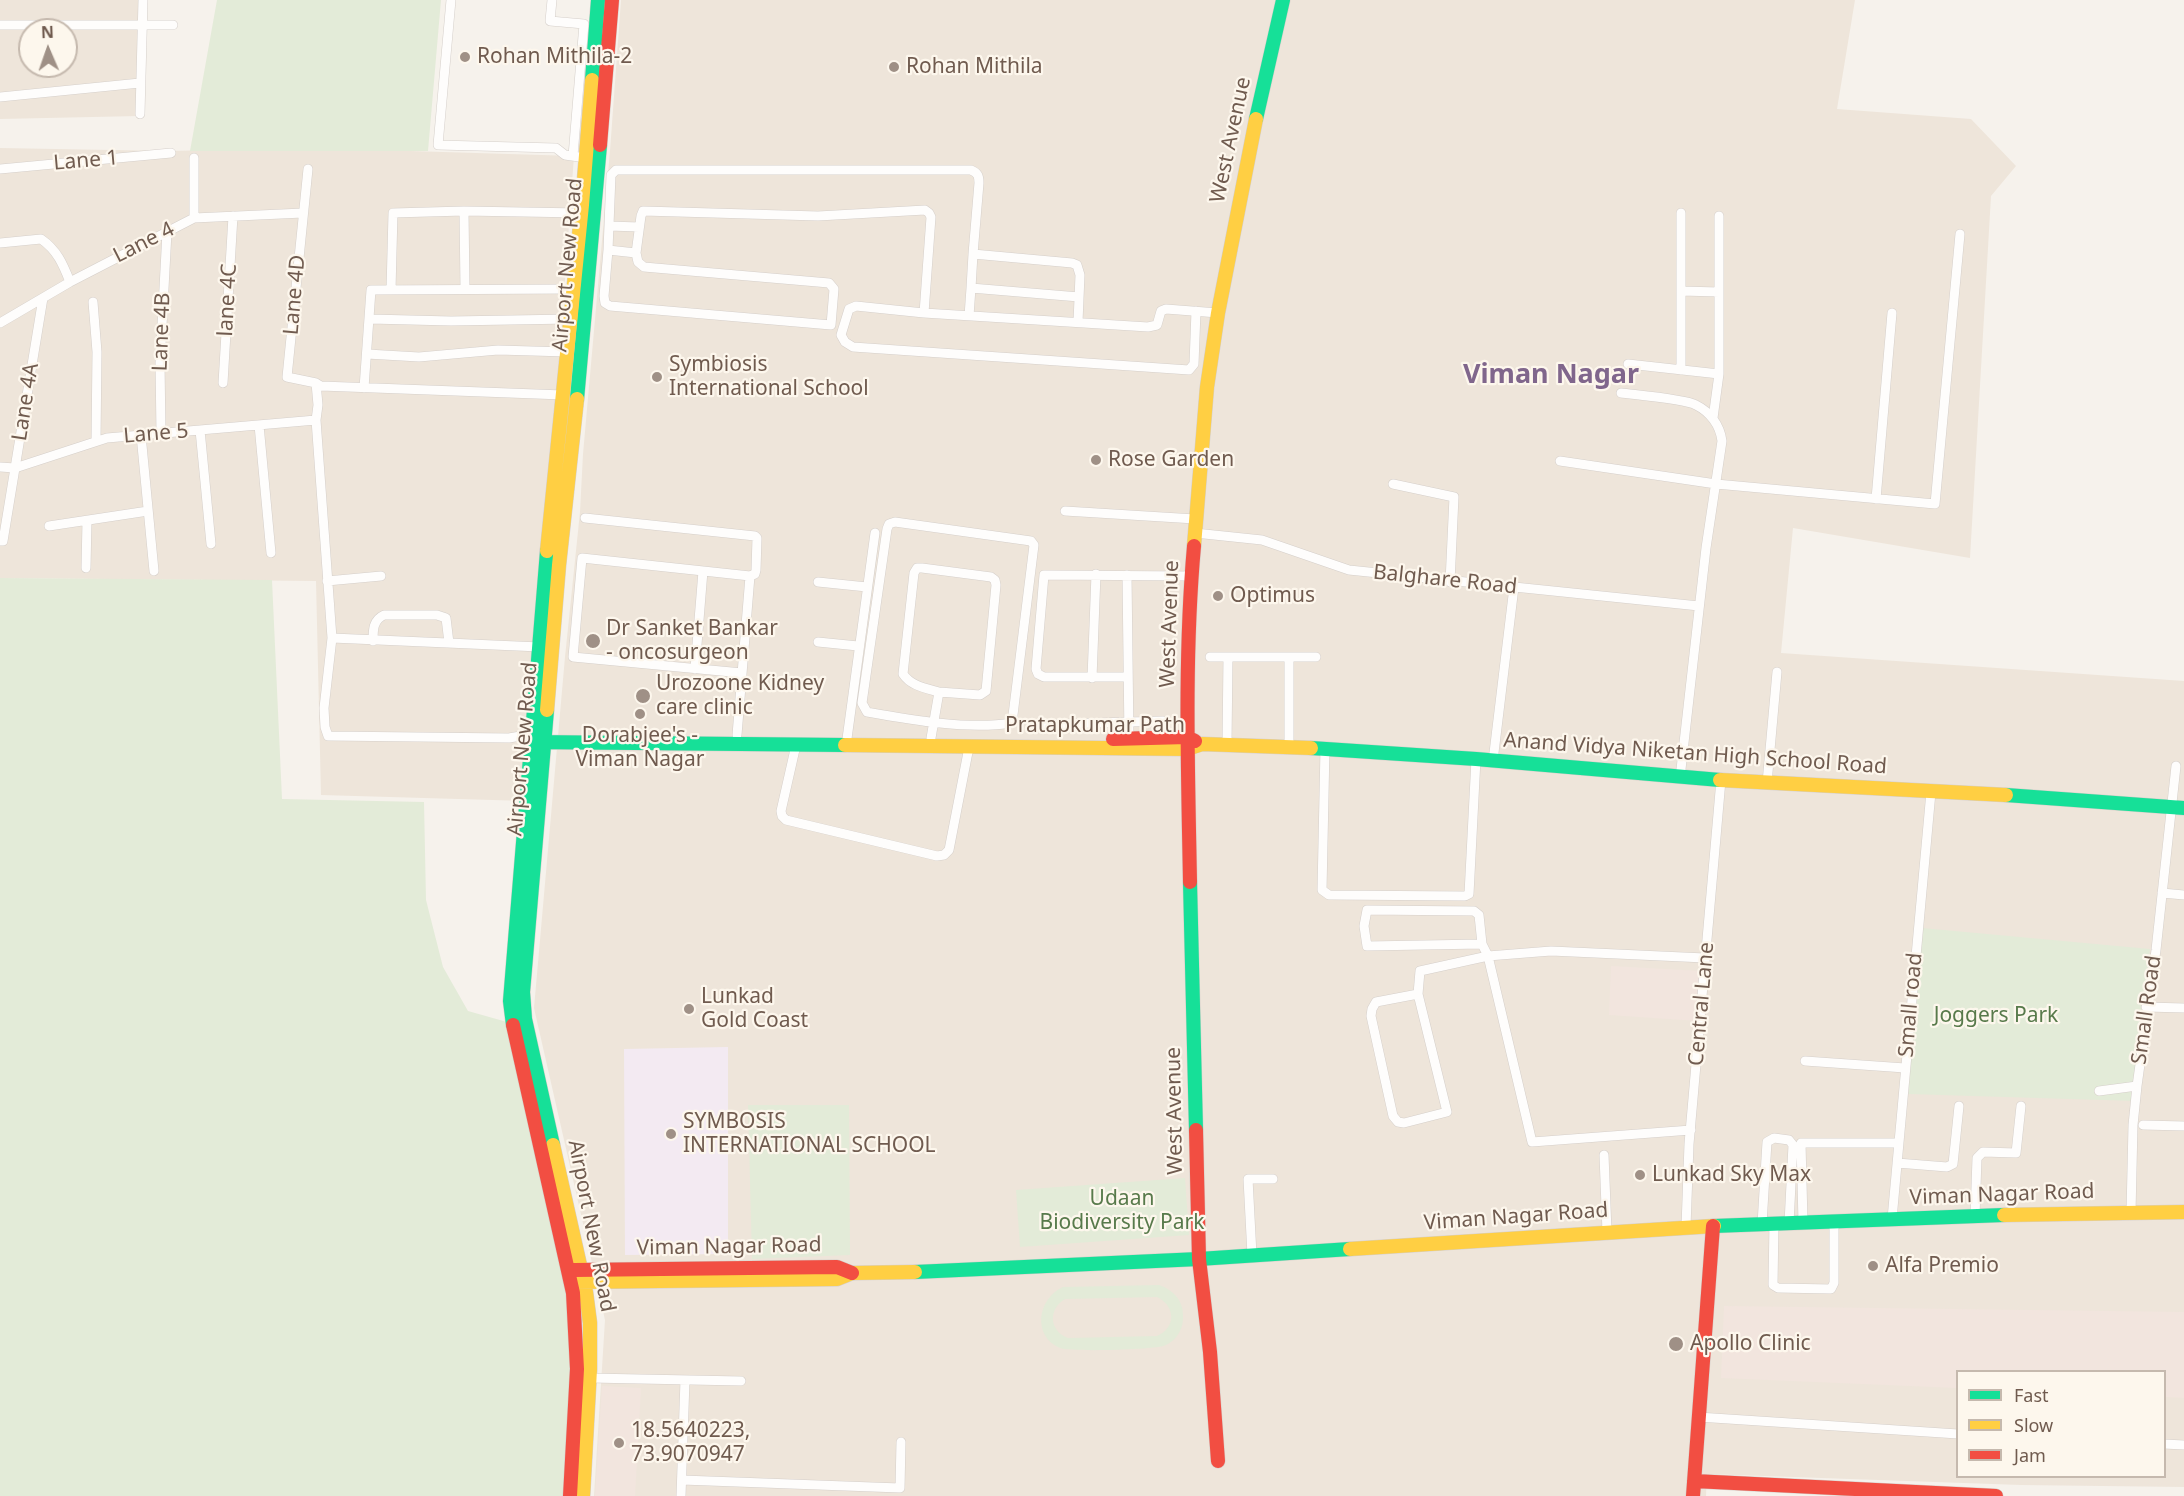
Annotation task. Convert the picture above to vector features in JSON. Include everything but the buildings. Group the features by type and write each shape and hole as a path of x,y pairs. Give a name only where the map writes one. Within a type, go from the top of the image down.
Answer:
{"street":[{"path":"140,114 143,0"},
{"path":"451,0 438,145 556,148 565,155 579,157 584,24 550,21 552,0"},
{"name":"Airport New Road","path":"584,1496 590,1378 590,1323 577,1276 524,1011 524,982 546,563 581,213 579,157 598,0"},
{"name":"Airport New Road","path":"538,738 572,453 612,0"},
{"name":"West Avenue","path":"1218,1461 1210,1352 1199,1258 1187,743 1191,576 1207,387 1218,313 1251,143 1283,0"},
{"path":"0,25 173,25"},
{"path":"0,97 140,83"},
{"name":"Lane 1","path":"0,169 171,153"},
{"path":"194,158 194,218"},
{"path":"303,213 308,169"},
{"path":"842,332 837,332 831,326 610,306 605,303 611,175 616,170 971,170 979,176 980,183 969,316"},
{"path":"831,326 834,289 829,283 645,267 638,262 636,252 641,213 644,211 818,216 925,210 931,217 924,313"},
{"path":"391,290 393,213 464,211 581,213"},
{"path":"464,211 465,289"},
{"name":"Lane 4","path":"0,323 70,282 194,218 303,213"},
{"name":"Lane 4D","path":"303,213 287,377 316,383"},
{"path":"1680,213 1681,370"},
{"name":"lane 4C","path":"223,384 233,216"},
{"path":"1713,418 1719,374 1719,216"},
{"path":"609,226 639,227"},
{"name":"Lane 4B","path":"161,433 160,363 167,232"},
{"path":"1560,461 1716,484 1935,504 1960,234"},
{"path":"0,243 41,239 60,257 70,282"},
{"path":"608,250 636,252"},
{"path":"973,254 1077,265 1080,270 1078,322"},
{"path":"972,288 1079,297"},
{"path":"364,388 371,290 573,289"},
{"path":"1681,291 1719,292"},
{"name":"Lane 4A","path":"1,541 43,298"},
{"path":"93,302 97,352 96,441"},
{"path":"1196,311 1194,364 1189,370 854,347 845,342 842,332 849,309 856,306 924,313 1154,327 1163,310 1196,311 1218,313"},
{"path":"1876,499 1892,313"},
{"path":"370,319 451,321 571,319"},
{"path":"367,354 429,356 498,350 567,352"},
{"path":"1628,364 1719,374"},
{"path":"316,383 318,405 316,420 332,638 324,708 328,736 538,738"},
{"path":"316,383 321,386 563,395"},
{"path":"1621,393 1694,404 1713,418 1720,430 1722,441 1699,606 1680,778"},
{"name":"Lane 5","path":"0,467 15,468 107,438 316,420"},
{"path":"259,425 270,553"},
{"path":"200,430 211,544"},
{"path":"141,435 154,571"},
{"path":"1393,484 1454,496 1450,582"},
{"path":"50,526 148,511"},
{"path":"1065,511 1196,519"},
{"path":"585,518 755,536 758,544 756,570 755,574 750,576 582,558 573,657 742,673"},
{"path":"86,568 87,521"},
{"path":"895,522 1031,541 1035,550 1012,723 995,726 934,721 867,712 862,703 889,524 895,522"},
{"path":"846,741 874,533"},
{"name":"Balghare Road","path":"1196,534 1262,540 1349,570 1699,606"},
{"path":"916,568 990,577 995,580 996,585 986,691 980,695 939,692 919,687 907,681 903,674 916,568"},
{"path":"694,669 703,571"},
{"path":"1092,678 1096,574"},
{"path":"1127,574 1129,739"},
{"path":"1128,677 1044,677 1038,674 1036,669 1044,575 1191,576"},
{"path":"327,581 381,576"},
{"path":"737,735 750,576"},
{"path":"818,582 867,587"},
{"path":"1494,761 1514,587"},
{"path":"372,641 375,622 384,615 437,615 446,618 449,643"},
{"path":"332,638 540,647"},
{"path":"818,642 858,646"},
{"path":"1209,657 1316,657"},
{"path":"1227,744 1228,657"},
{"path":"1289,657 1289,746"},
{"path":"1767,783 1777,672"},
{"path":"931,738 939,692"},
{"path":"1031,724 1162,721"},
{"name":"Pratapkumar Path","path":"709,740 737,735 969,747 1129,739 1202,744"},
{"name":"Pratapkumar Path","path":"538,738 709,740 796,745 931,738 1015,743 1187,743"},
{"name":"Anand Vidya Niketan High School Road","path":"1202,744 1325,748 1680,778 2056,798 2177,808"},
{"path":"796,745 781,811 786,820 937,856 944,855 949,850 969,747"},
{"path":"1325,748 1322,890 1329,895 1465,896 1469,894 1476,759"},
{"name":"Small Road","path":"2131,1213 2133,1125 2146,1007 2177,808 2176,766"},
{"name":"Central Lane","path":"1686,1227 1690,1130 1720,780"},
{"name":"Small road","path":"1892,1219 1930,792"},
{"path":"2162,893 2184,895"},
{"path":"1482,944 1367,946 1364,926 1367,910 1474,911 1479,915 1482,944 1488,956 1532,1142 1690,1130"},
{"path":"1419,994 1376,1002 1371,1016 1394,1116 1398,1122 1404,1123 1447,1112 1419,994 1420,971 1488,956 1551,951 1706,958"},
{"path":"2146,1007 2184,1008"},
{"path":"1805,1061 1905,1068"},
{"path":"2100,1091 2137,1086"},
{"path":"1897,1163 1947,1167 1953,1164 1959,1106"},
{"path":"1975,1216 1977,1158 1983,1152 2016,1153 2021,1106"},
{"path":"2143,1125 2184,1126"},
{"path":"1789,1223 1793,1145 1789,1140 1774,1138 1767,1142 1768,1224 1775,1287 1831,1289 1834,1283 1834,1221"},
{"path":"1803,1222 1801,1143 1898,1143"},
{"path":"1604,1155 1607,1232"},
{"path":"1252,1255 1248,1179 1273,1179"},
{"name":"Viman Nagar Road","path":"577,1276 837,1267 852,1273 952,1271 1252,1255 1686,1227 1975,1216 2184,1212"},
{"path":"1693,1496 1713,1226"},
{"name":"Airport New Road","path":"570,1496 577,1369 577,1276"},
{"path":"590,1378 741,1381"},
{"path":"681,1496 685,1380"},
{"path":"1698,1417 1956,1434"},
{"path":"682,1480 900,1488 901,1442"},
{"path":"2166,1444 2184,1445"},
{"path":"1694,1481 1996,1496"},
{"path":"793,1484 793,1496"}],"shaded area":[{"path":"0,0 143,0 139,116 0,119"},
{"path":"621,0 1855,0 1837,109 1971,119 2016,166 1991,196 1970,558 1793,528 1781,653 2184,681 2184,1487 2021,1485 1707,1474 1706,1496 594,1496 605,1320 534,1008 580,512"},
{"path":"0,148 168,151 312,148 574,156 527,801 321,795 316,581 0,578"},
{"path":"1611,966 1701,971 1698,1021 1609,1015"},
{"name":"SYMBOSIS INTERNATIONAL SCHOOL","path":"728,1047 728,1254 625,1255 624,1049"},
{"path":"1724,1306 2184,1312 2184,1398 2166,1397 2166,1370 1956,1370 1956,1388 1721,1378"},
{"path":"602,1386 641,1388 635,1496 595,1496"}],"green space":[{"path":"217,0 441,0 428,151 190,151"},
{"path":"0,578 272,580 282,799 424,802 426,900 443,967 468,1011 507,1022 570,1296 573,1352 564,1496 0,1496"},
{"name":"Joggers Park","path":"1922,928 2150,949 2135,1101 1908,1094"},
{"path":"748,1105 849,1105 850,1255 752,1259"},
{"name":"Udaan Biodiversity Park","path":"1185,1178 1189,1235 1020,1247 1016,1190"},
{"path":"1159,1285 1173,1293 1179,1300 1183,1310 1181,1329 1173,1340 1159,1347 1095,1350 1060,1348 1045,1335 1041,1318 1048,1300 1063,1287","holes":["1157,1297 1170,1311 1170,1323 1168,1328 1157,1336 1068,1338 1057,1330 1053,1320 1056,1308 1065,1299"]}],"traffic: fast":[{"path":"592,80 598,0"},
{"path":"1256,119 1283,0"},
{"path":"577,399 600,145"},
{"path":"513,1025 510,1001 547,551"},
{"path":"547,710 523,992 525,1019 553,1145"},
{"path":"531,742 845,745"},
{"path":"1311,748 1476,759 1720,780"},
{"path":"2006,795 2184,808"},
{"path":"1190,882 1196,1130"},
{"path":"1714,1226 2004,1215"},
{"path":"915,1272 1199,1259 1350,1249"}],"traffic: slow":[{"path":"547,551 582,205 592,80"},
{"path":"1194,546 1207,387 1218,313 1256,119"},
{"path":"547,710 559,565 577,399"},
{"path":"845,745 1187,749 1202,744 1311,748"},
{"path":"1720,780 2006,795"},
{"path":"553,1145 586,1292 590,1323 590,1369 583,1496"},
{"path":"2004,1215 2184,1212"},
{"path":"1350,1249 1714,1226"},
{"path":"571,1282 837,1279 852,1273 915,1272"}],"traffic: jam":[{"path":"600,145 612,0"},
{"path":"1190,882 1188,672 1194,546"},
{"path":"1113,739 1187,737 1195,741"},
{"path":"513,1025 573,1293 577,1369 570,1496"},
{"path":"1196,1130 1199,1259 1210,1352 1218,1461"},
{"path":"1693,1496 1713,1226"},
{"path":"574,1270 837,1267 852,1273"},
{"path":"1694,1481 1996,1496"}],"place":[{"name":"Rohan Mithila-2","path":"465,57"},
{"name":"Rohan Mithila","path":"894,67"},
{"name":"Symbiosis International School","path":"657,377"},
{"name":"Rose Garden","path":"1096,460"},
{"name":"Optimus","path":"1218,596"},
{"name":"Dr Sanket Bankar - oncosurgeon","path":"593,641"},
{"name":"Urozoone Kidney care clinic","path":"643,696"},
{"name":"Dorabjee's - Viman Nagar","path":"640,714"},
{"name":"Lunkad Gold Coast","path":"689,1009"},
{"name":"SYMBOSIS INTERNATIONAL SCHOOL","path":"671,1134"},
{"name":"Lunkad Sky Max","path":"1640,1175"},
{"name":"Alfa Premio","path":"1873,1266"},
{"name":"Apollo Clinic","path":"1676,1344"},
{"name":"18.5640223, 73.9070947","path":"619,1443"}],"district":[{"name":"Viman Nagar","path":"1551,375"}]}
